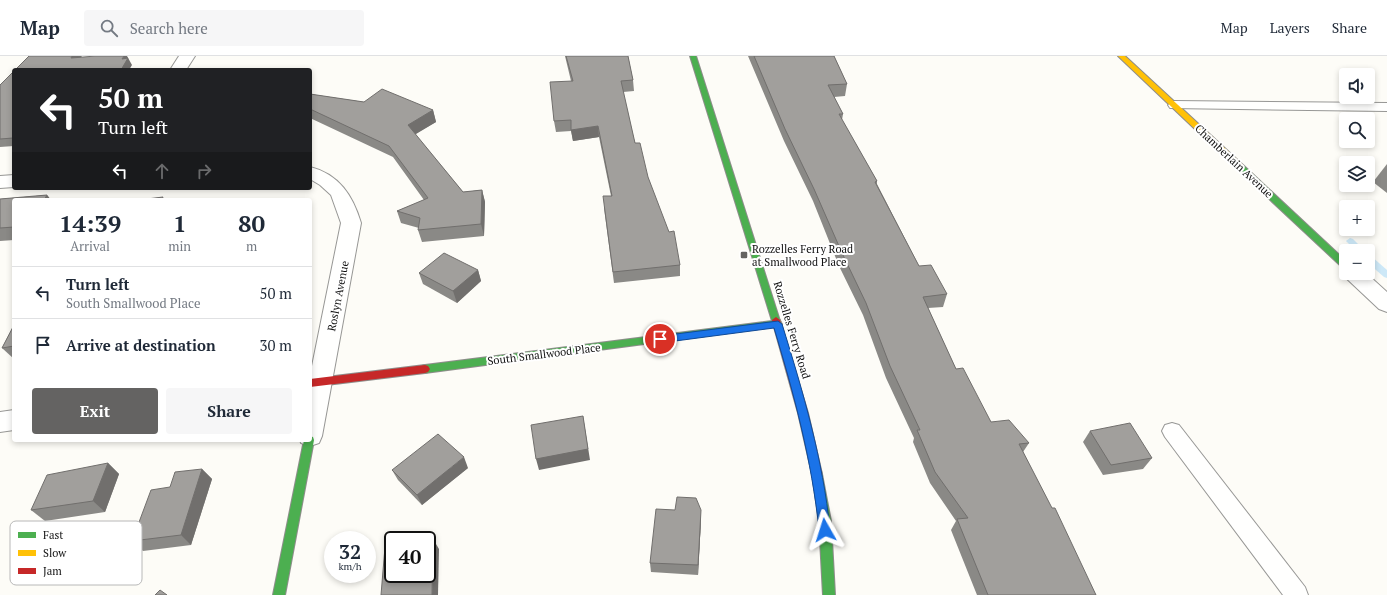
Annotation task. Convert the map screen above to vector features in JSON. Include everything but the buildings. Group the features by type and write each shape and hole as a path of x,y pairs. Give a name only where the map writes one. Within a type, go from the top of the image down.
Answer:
{"street":[{"path":"179,68 186,56"},
{"name":"Rozzelles Ferry Road","path":"693,56 727,155 804,411 822,502 829,571 828,595"},
{"name":"Chamberlain Avenue","path":"1121,56 1339,259"},
{"name":"Roslyn Avenue","path":"312,173 335,187 346,204 351,223 315,382 312,414"},
{"path":"0,182 12,181"},
{"path":"1361,280 1387,304"},
{"name":"South Smallwood Place","path":"315,382 778,324"},
{"path":"0,422 12,420"},
{"path":"279,595 309,442"}],"lane":[{"path":"1174,105 1387,107"},
{"path":"1172,432 1297,595"}],"waterway":[{"path":"1350,241 1353,244"},
{"path":"1375,264 1387,275"}],"traffic: fast":[{"path":"693,56 776,320"},
{"path":"1240,167 1339,259"},
{"path":"425,369 778,324"},
{"path":"279,595 309,442"},
{"path":"817,474 825,521 829,595"}],"traffic: slow":[{"path":"1121,56 1240,167"}],"traffic: jam":[{"path":"776,320 803,413 817,474"},
{"path":"312,383 425,369"}],"place":[{"name":"Rozzelles Ferry Road at Smallwood Place","path":"744,255"}],"route":[{"path":"660,339 778,324 804,411 822,502 825,530"}]}
